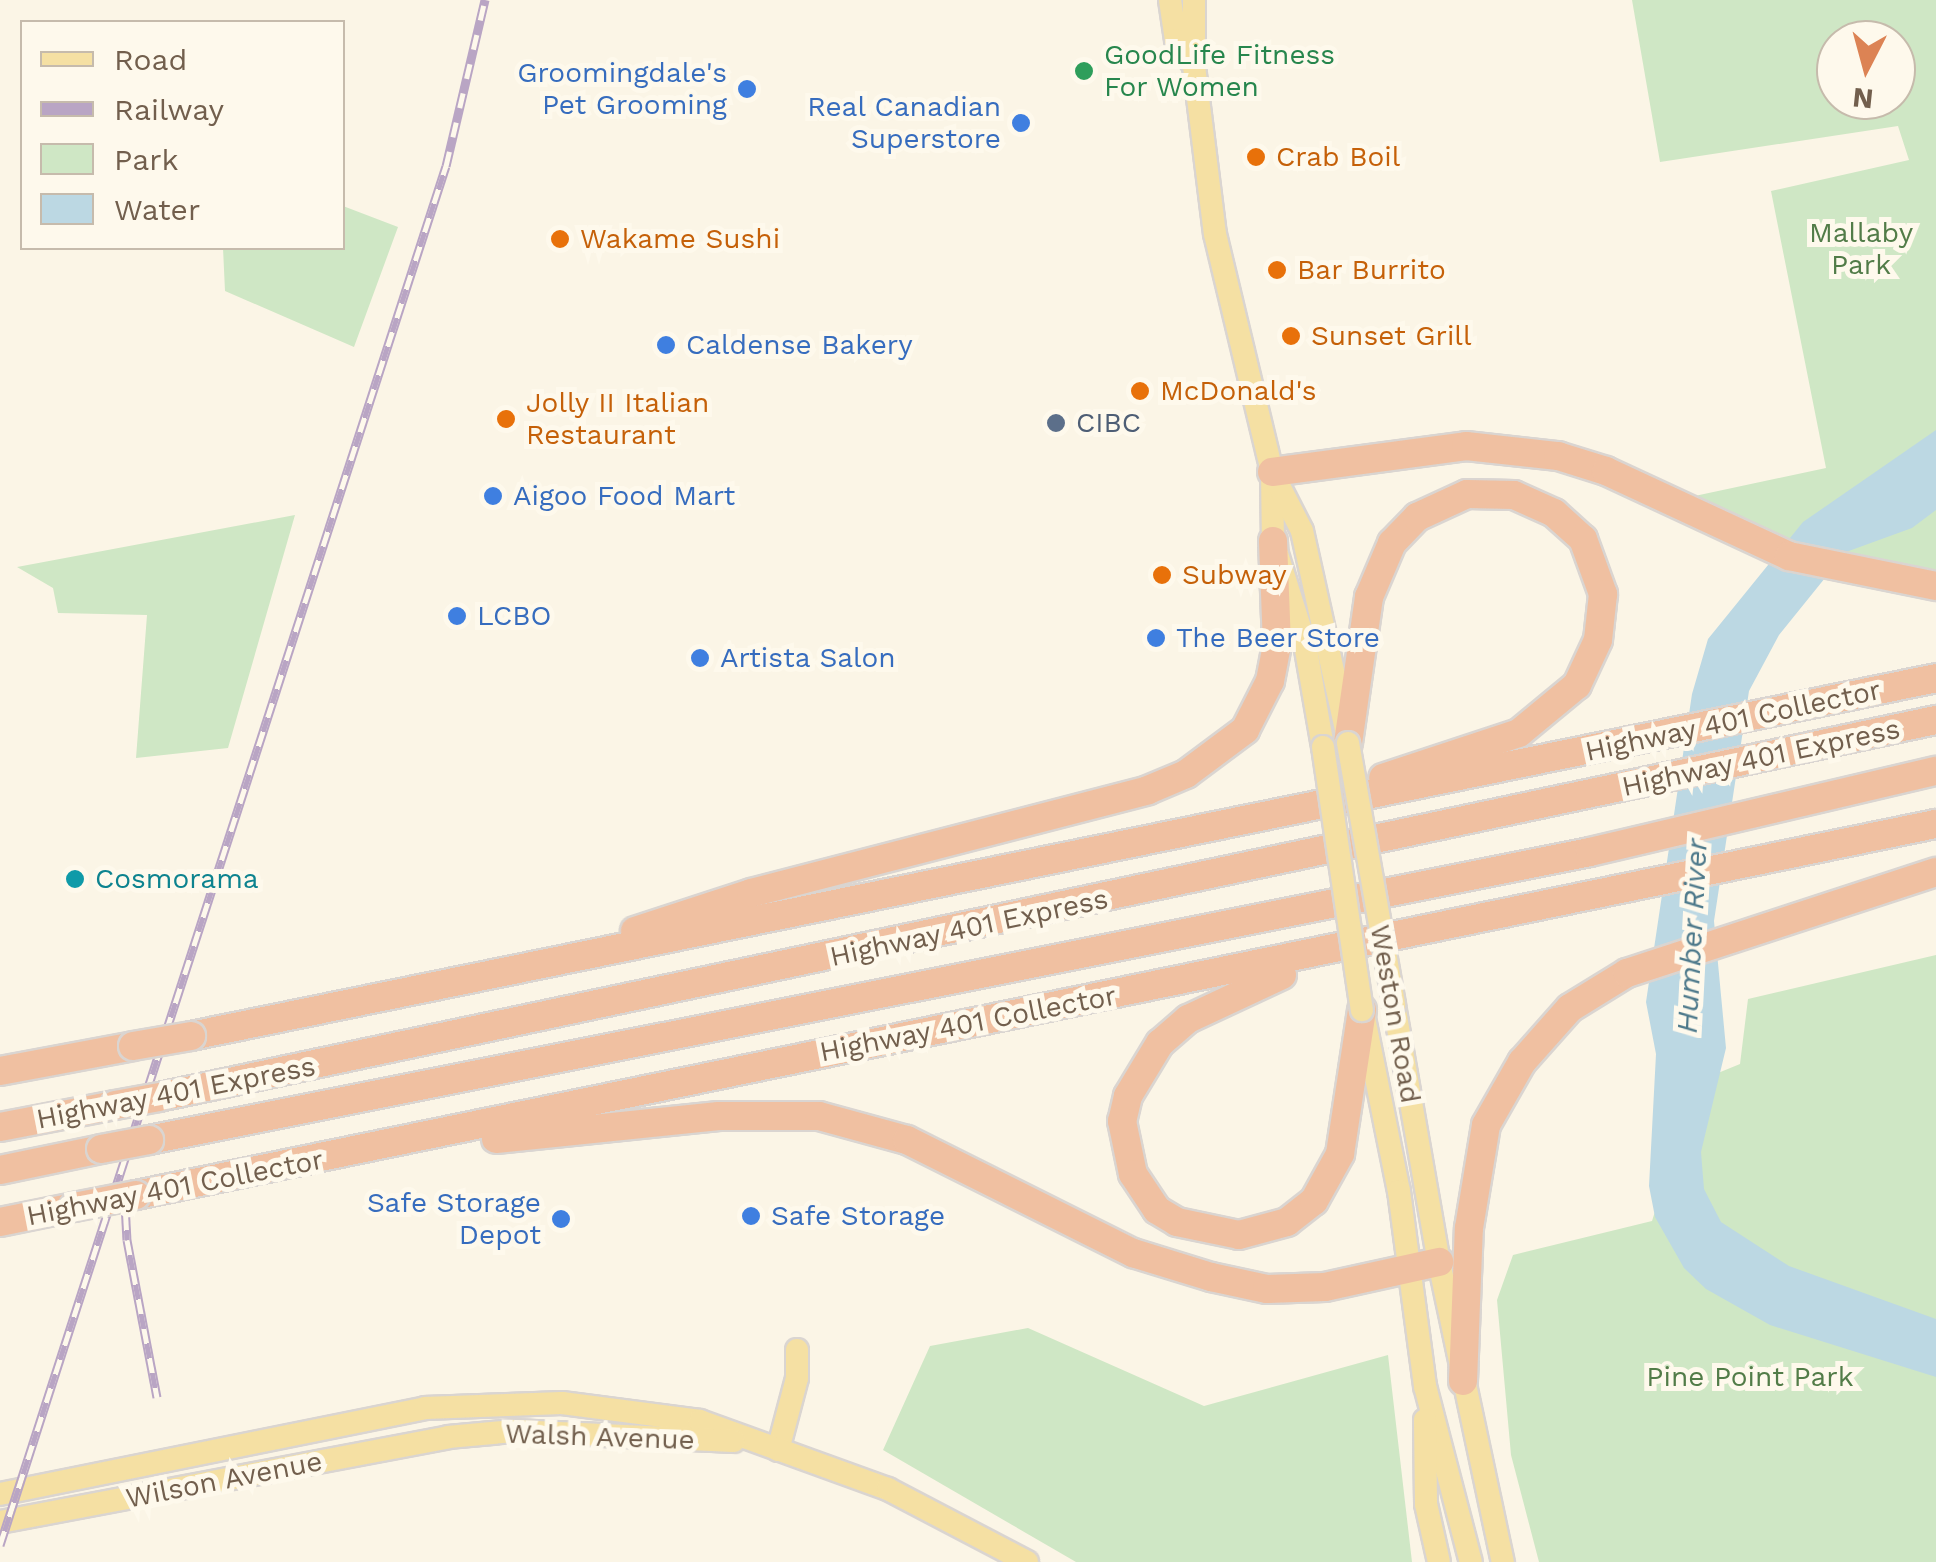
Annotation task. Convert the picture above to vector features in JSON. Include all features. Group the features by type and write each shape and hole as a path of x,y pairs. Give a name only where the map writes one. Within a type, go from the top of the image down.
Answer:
{"highway":[{"path":"1272,472 1428,448 1508,448 1606,471 1788,556 1929,586"},
{"path":"1314,805 1519,733 1548,715 1577,685 1598,640 1601,576 1583,540 1554,513 1514,494 1466,494 1418,517 1392,543 1370,597 1336,745"},
{"path":"506,973 751,893 1148,790 1186,774 1244,730 1270,681 1277,645 1273,541"},
{"name":"Highway 401 Collector","path":"0,1071 506,973 1936,678"},
{"name":"Highway 401 Express","path":"0,1127 1936,720"},
{"name":"Highway 401 Express","path":"0,1170 1590,852 1936,771"},
{"name":"Highway 401 Collector","path":"0,1222 1605,896 1936,824"},
{"path":"1463,1381 1469,1228 1486,1125 1522,1062 1570,1008 1627,973 1936,872"},
{"path":"1362,1010 1340,1154 1314,1201 1288,1222 1240,1235 1200,1231 1156,1210 1133,1174 1122,1121 1139,1070 1160,1044 1188,1019 1258,983 1396,938"},
{"path":"330,1157 719,1116 819,1116 907,1140 1133,1253 1211,1277 1267,1288 1326,1287 1439,1262"}],"main road":[{"name":"Weston Road","path":"1170,0 1176,40 1194,66"},
{"name":"Weston Road","path":"1194,0 1194,66 1215,234 1272,472 1273,541 1336,745 1394,1005 1439,1262 1504,1562"},
{"name":"Weston Road","path":"1272,472 1302,531 1336,745 1362,1010 1425,1386 1471,1562"},
{"path":"778,1450 796,1378 796,1350"},
{"path":"1425,1386 1426,1504 1439,1562"},
{"name":"Walsh Avenue","path":"425,1408 562,1403 663,1412 888,1489 1027,1562"},
{"name":"Wilson Avenue","path":"0,1494 425,1408"},
{"name":"Walsh Avenue","path":"448,1437 514,1431 752,1442"},
{"name":"Wilson Avenue","path":"0,1522 448,1437"}],"green space":[{"name":"Mallaby Park","path":"1632,0 1936,0 1936,579 1848,573 1690,497 1826,468 1771,191 1909,160 1898,126 1660,162"},
{"path":"345,207 398,227 354,347 225,291 223,250 345,250"},
{"path":"295,515 228,748 136,758 147,615 58,613 53,588 17,567"},
{"name":"Pine Point Park","path":"1936,955 1936,1562 1539,1562 1511,1455 1497,1300 1513,1255 1652,1221 1696,1082 1740,1064 1748,999"},
{"path":"1028,1328 1204,1406 1388,1355 1412,1562 1076,1562 883,1450 930,1346"}],"water":[{"name":"Humber River","path":"1936,430 1936,510 1912,528 1846,552 1779,635 1749,691 1714,921 1726,1048 1701,1152 1704,1189 1721,1222 1789,1266 1936,1319 1936,1377 1770,1325 1706,1289 1684,1268 1655,1217 1649,1186 1656,1054 1646,1002 1692,694 1708,639 1803,522"}],"railway":[{"path":"0,1545 446,166 485,0"},
{"path":"124,1185 127,1240 157,1397"}],"place":[{"name":"GoodLife Fitness For Women","path":"1084,71"},
{"name":"Groomingdale's Pet Grooming","path":"747,89"},
{"name":"Real Canadian Superstore","path":"1021,123"},
{"name":"Crab Boil","path":"1256,157"},
{"name":"Wakame Sushi","path":"560,239"},
{"name":"Bar Burrito","path":"1277,270"},
{"name":"Sunset Grill","path":"1291,336"},
{"name":"Caldense Bakery","path":"666,345"},
{"name":"McDonald's","path":"1140,391"},
{"name":"Jolly II Italian Restaurant","path":"506,419"},
{"name":"CIBC","path":"1056,423"},
{"name":"Aigoo Food Mart","path":"493,496"},
{"name":"Subway","path":"1162,575"},
{"name":"LCBO","path":"457,616"},
{"name":"The Beer Store","path":"1156,638"},
{"name":"Artista Salon","path":"700,658"},
{"name":"Cosmorama","path":"75,879"},
{"name":"Safe Storage","path":"751,1216"},
{"name":"Safe Storage Depot","path":"561,1219"}]}
